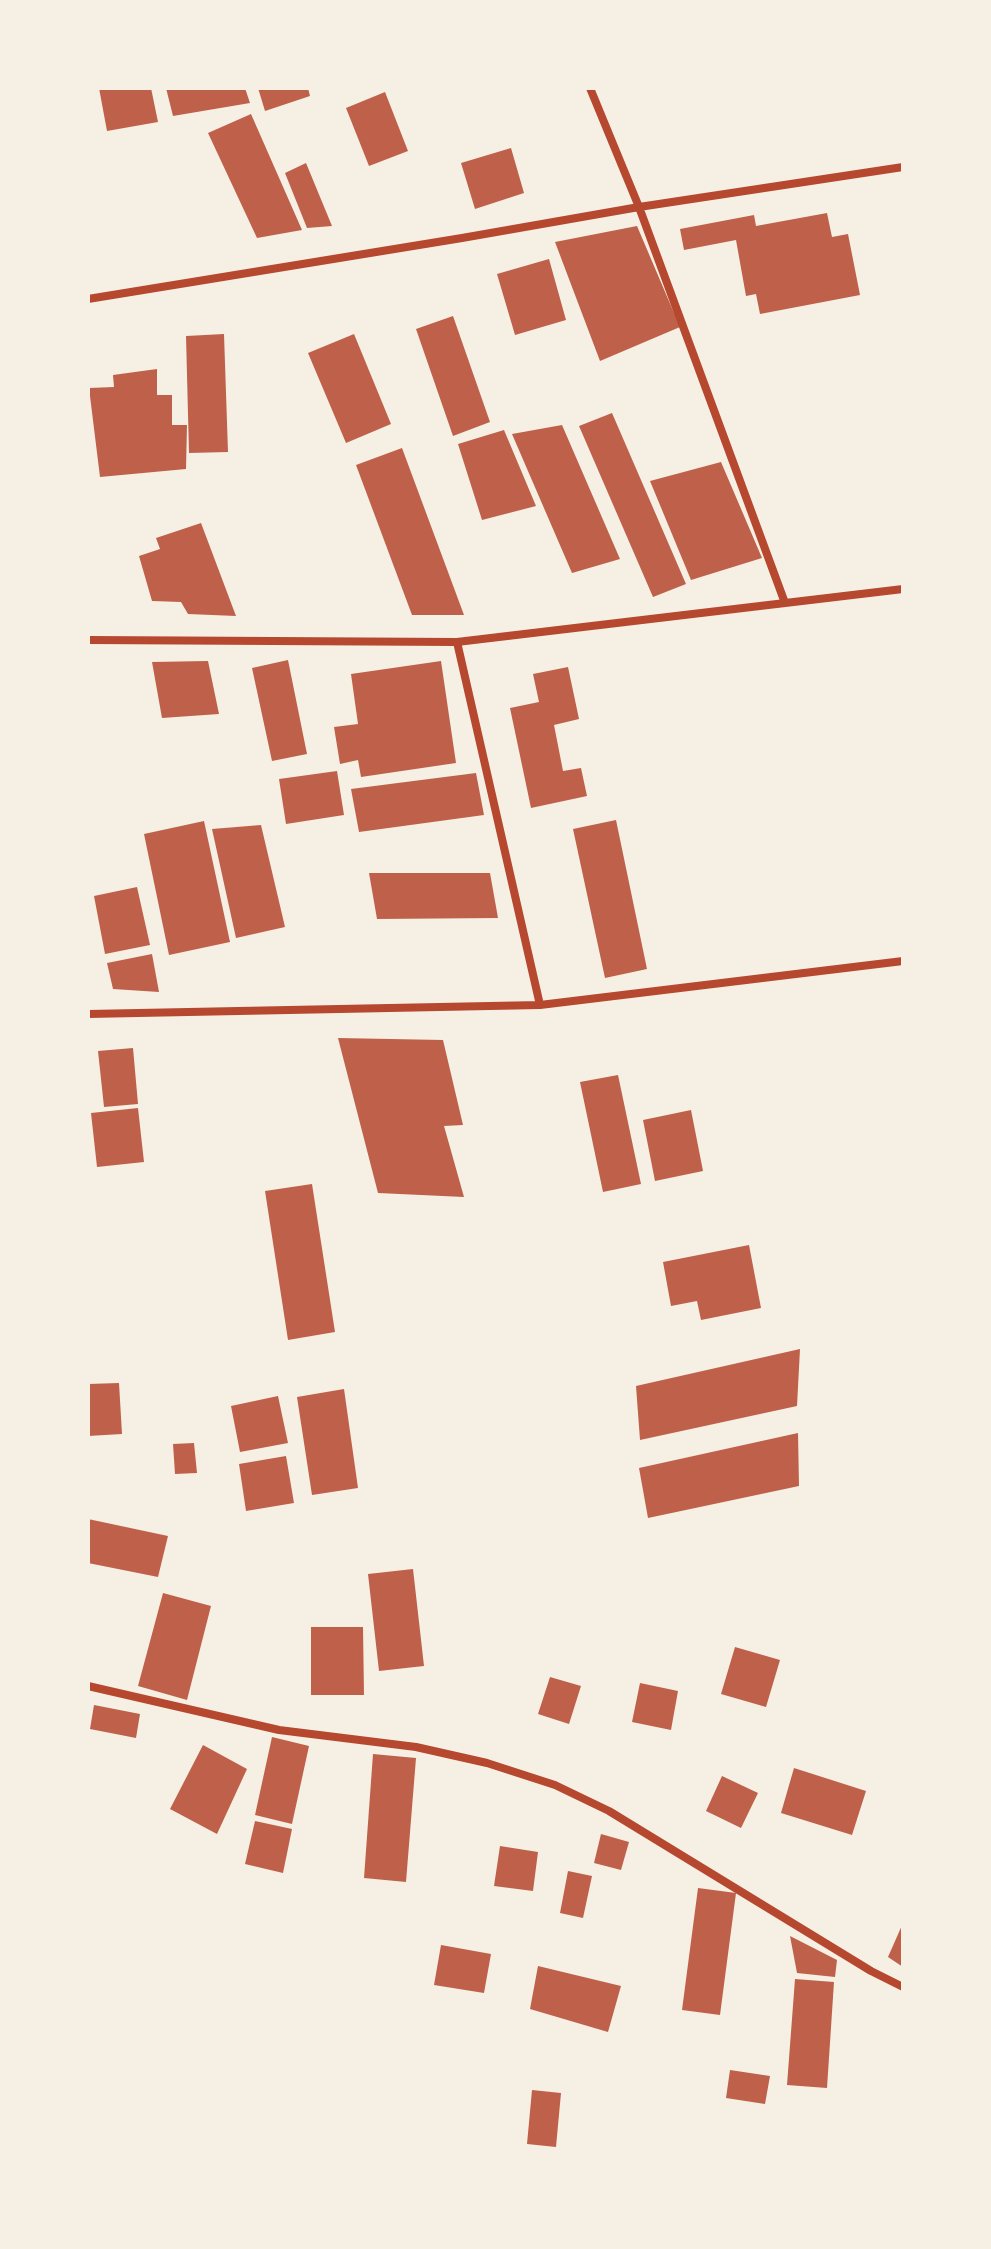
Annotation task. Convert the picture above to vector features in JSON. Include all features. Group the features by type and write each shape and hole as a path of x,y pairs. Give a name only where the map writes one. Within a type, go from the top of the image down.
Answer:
{"street":[{"path":"590,88 639,207 785,603"},
{"path":"88,299 639,207 903,167"},
{"path":"88,640 457,642 903,589"},
{"path":"457,642 540,1005"},
{"path":"88,1014 540,1005 903,961"},
{"path":"88,1686 279,1730 416,1747 487,1763 555,1785 609,1811 871,1971 903,1987"}],"building":[{"path":"99,88 151,88 158,122 107,131"},
{"path":"166,88 245,88 250,103 173,116"},
{"path":"258,88 308,88 310,96 265,111"},
{"path":"385,92 408,151 369,166 346,108"},
{"path":"251,114 302,230 257,238 208,133"},
{"path":"511,148 524,193 475,209 461,163"},
{"path":"306,163 332,226 307,228 285,173"},
{"path":"827,213 832,237 848,234 860,295 760,314 756,294 746,296 736,240 684,250 680,229 754,215 756,226"},
{"path":"637,226 680,327 600,361 555,242"},
{"path":"549,259 566,320 515,335 497,274"},
{"path":"453,316 490,422 453,436 416,329"},
{"path":"224,334 228,452 189,453 186,336"},
{"path":"354,334 391,424 346,443 308,353"},
{"path":"157,369 157,395 172,395 172,425 187,425 186,469 100,477 89,388 114,387 113,375"},
{"path":"612,413 686,584 653,597 579,426"},
{"path":"562,425 620,559 572,573 512,434"},
{"path":"504,430 536,506 482,520 458,444"},
{"path":"402,448 464,615 412,615 356,465"},
{"path":"721,462 762,558 691,580 650,481"},
{"path":"201,523 236,616 188,614 181,602 152,601 139,556 160,549 156,538"},
{"path":"288,660 307,754 272,761 252,668"},
{"path":"208,661 219,714 162,718 152,662"},
{"path":"441,661 456,763 361,777 358,760 340,764 334,727 358,724 351,674"},
{"path":"568,667 579,719 554,725 563,771 581,768 587,796 531,808 510,708 539,702 533,674"},
{"path":"337,771 344,815 286,824 279,779"},
{"path":"476,773 484,815 359,832 351,789"},
{"path":"616,820 647,969 605,978 573,829"},
{"path":"204,821 230,942 169,955 144,834"},
{"path":"261,825 285,927 236,938 212,829"},
{"path":"369,873 490,873 498,918 377,919"},
{"path":"137,887 150,945 105,954 94,896"},
{"path":"152,954 159,992 113,989 107,963"},
{"path":"338,1038 443,1040 463,1125 444,1126 464,1197 378,1193"},
{"path":"133,1048 138,1104 104,1107 98,1051"},
{"path":"618,1075 641,1184 603,1192 580,1082"},
{"path":"138,1108 144,1162 97,1167 91,1113"},
{"path":"691,1110 703,1171 655,1181 643,1120"},
{"path":"312,1184 335,1332 288,1340 265,1191"},
{"path":"749,1245 761,1308 701,1320 697,1301 671,1306 663,1262"},
{"path":"800,1349 797,1406 640,1440 636,1386"},
{"path":"119,1383 122,1434 88,1436 88,1384"},
{"path":"344,1389 358,1488 312,1495 297,1397"},
{"path":"278,1396 288,1443 240,1452 231,1406"},
{"path":"798,1433 799,1486 648,1518 639,1468"},
{"path":"194,1443 197,1473 175,1474 173,1444"},
{"path":"286,1456 294,1503 246,1511 239,1464"},
{"path":"88,1519 168,1536 158,1577 88,1563"},
{"path":"413,1569 424,1666 379,1671 368,1574"},
{"path":"163,1593 211,1606 187,1700 138,1686"},
{"path":"311,1627 363,1627 364,1695 311,1695"},
{"path":"735,1647 780,1660 766,1707 721,1694"},
{"path":"550,1677 581,1686 569,1724 538,1714"},
{"path":"640,1683 678,1691 671,1730 632,1722"},
{"path":"94,1705 140,1714 136,1738 90,1729"},
{"path":"272,1737 309,1746 292,1824 255,1815"},
{"path":"203,1745 247,1769 217,1834 170,1809"},
{"path":"373,1754 416,1758 406,1882 364,1878"},
{"path":"794,1768 866,1791 852,1835 781,1813"},
{"path":"722,1776 758,1793 741,1828 706,1811"},
{"path":"255,1821 292,1829 283,1873 245,1864"},
{"path":"601,1834 629,1842 621,1870 594,1863"},
{"path":"500,1846 538,1852 533,1891 494,1886"},
{"path":"568,1871 592,1876 583,1918 560,1913"},
{"path":"698,1888 736,1893 720,2015 682,2010"},
{"path":"903,1923 903,1967 888,1957"},
{"path":"790,1936 837,1960 835,1977 797,1973"},
{"path":"441,1945 491,1954 484,1993 434,1985"},
{"path":"538,1966 621,1986 608,2032 530,2009"},
{"path":"795,1979 834,1982 827,2088 787,2085"},
{"path":"730,2070 770,2076 765,2104 726,2098"},
{"path":"532,2090 561,2093 556,2147 527,2144"}]}
